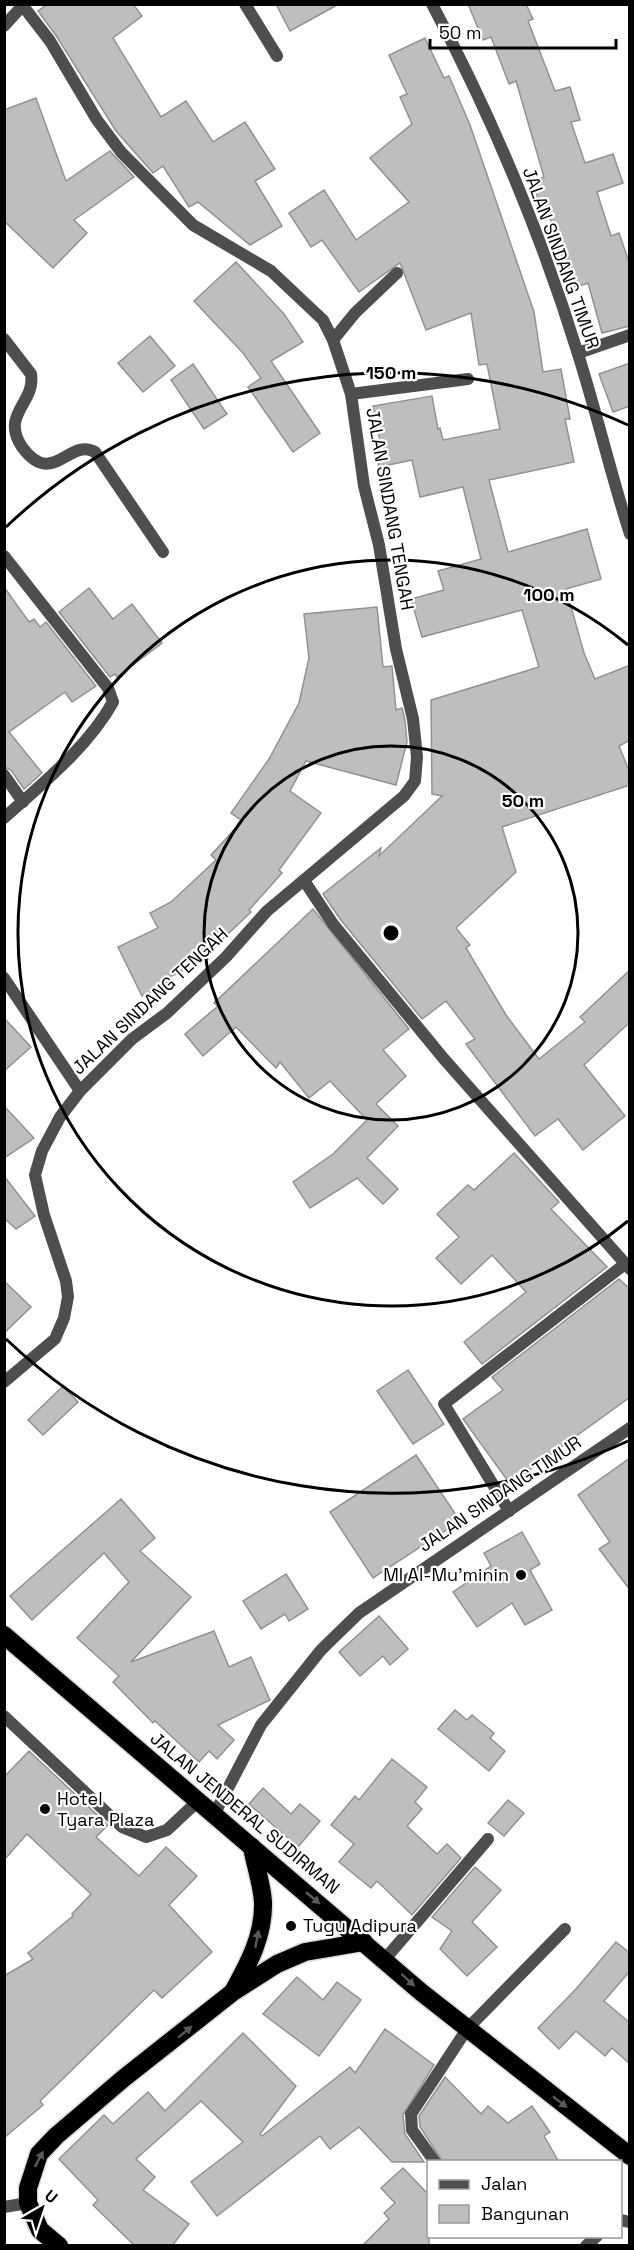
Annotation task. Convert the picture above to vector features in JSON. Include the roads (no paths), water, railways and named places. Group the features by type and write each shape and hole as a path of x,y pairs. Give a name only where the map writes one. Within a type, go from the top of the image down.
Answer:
{"highway":[{"name":"JALAN JENDERAL SUDIRMAN","path":"4,1635 215,1813 421,1992 630,2156"},
{"path":"233,1992 254,1955 260,1925 262,1902 252,1847"},
{"path":"59,2246 40,2230 28,2204 28,2188 39,2154 56,2136 124,2078 233,1992 278,1964 305,1952 364,1942"}],"street":[{"path":"245,4 277,56"},
{"name":"JALAN SINDANG TIMUR","path":"432,4 464,66 517,188 578,353 630,534"},
{"path":"4,26 24,5"},
{"name":"JALAN SINDANG TENGAH","path":"4,1382 55,1339 64,1318 68,1297 66,1281 44,1215 35,1175 42,1151 60,1117 80,1091 132,1039 166,1013 226,957 267,911 388,812 415,781 417,757 379,545 364,486 351,394 333,340 322,320 270,271 193,225 121,152 97,120 51,41 24,5"},
{"path":"333,340 355,313 397,273"},
{"path":"578,353 630,335"},
{"path":"4,339 31,374 32,381 15,416 12,428 15,438 36,463 49,465 80,449 88,448 95,452 163,552"},
{"path":"351,394 468,379"},
{"path":"4,447 15,438"},
{"path":"4,556 108,688 113,702 107,714 72,753 4,819"},
{"path":"4,775 23,802"},
{"path":"305,882 333,924 444,1059 627,1267 444,1404 509,1511"},
{"path":"4,978 80,1091"},
{"name":"JALAN SINDANG TIMUR","path":"215,1813 261,1725 321,1650 359,1613 630,1428"},
{"path":"4,1716 122,1827 146,1837 167,1830 198,1801"},
{"path":"385,1959 488,1839"},
{"path":"434,2160 412,2130 411,2114 467,2029 565,1929"},
{"path":"4,2207 28,2204"}],"place":[{"name":"MI Al-Mu'minin","path":"521,1575"},
{"name":"Hotel Tyara Plaza","path":"45,1809"},
{"name":"Tugu Adipura","path":"291,1926"}]}
